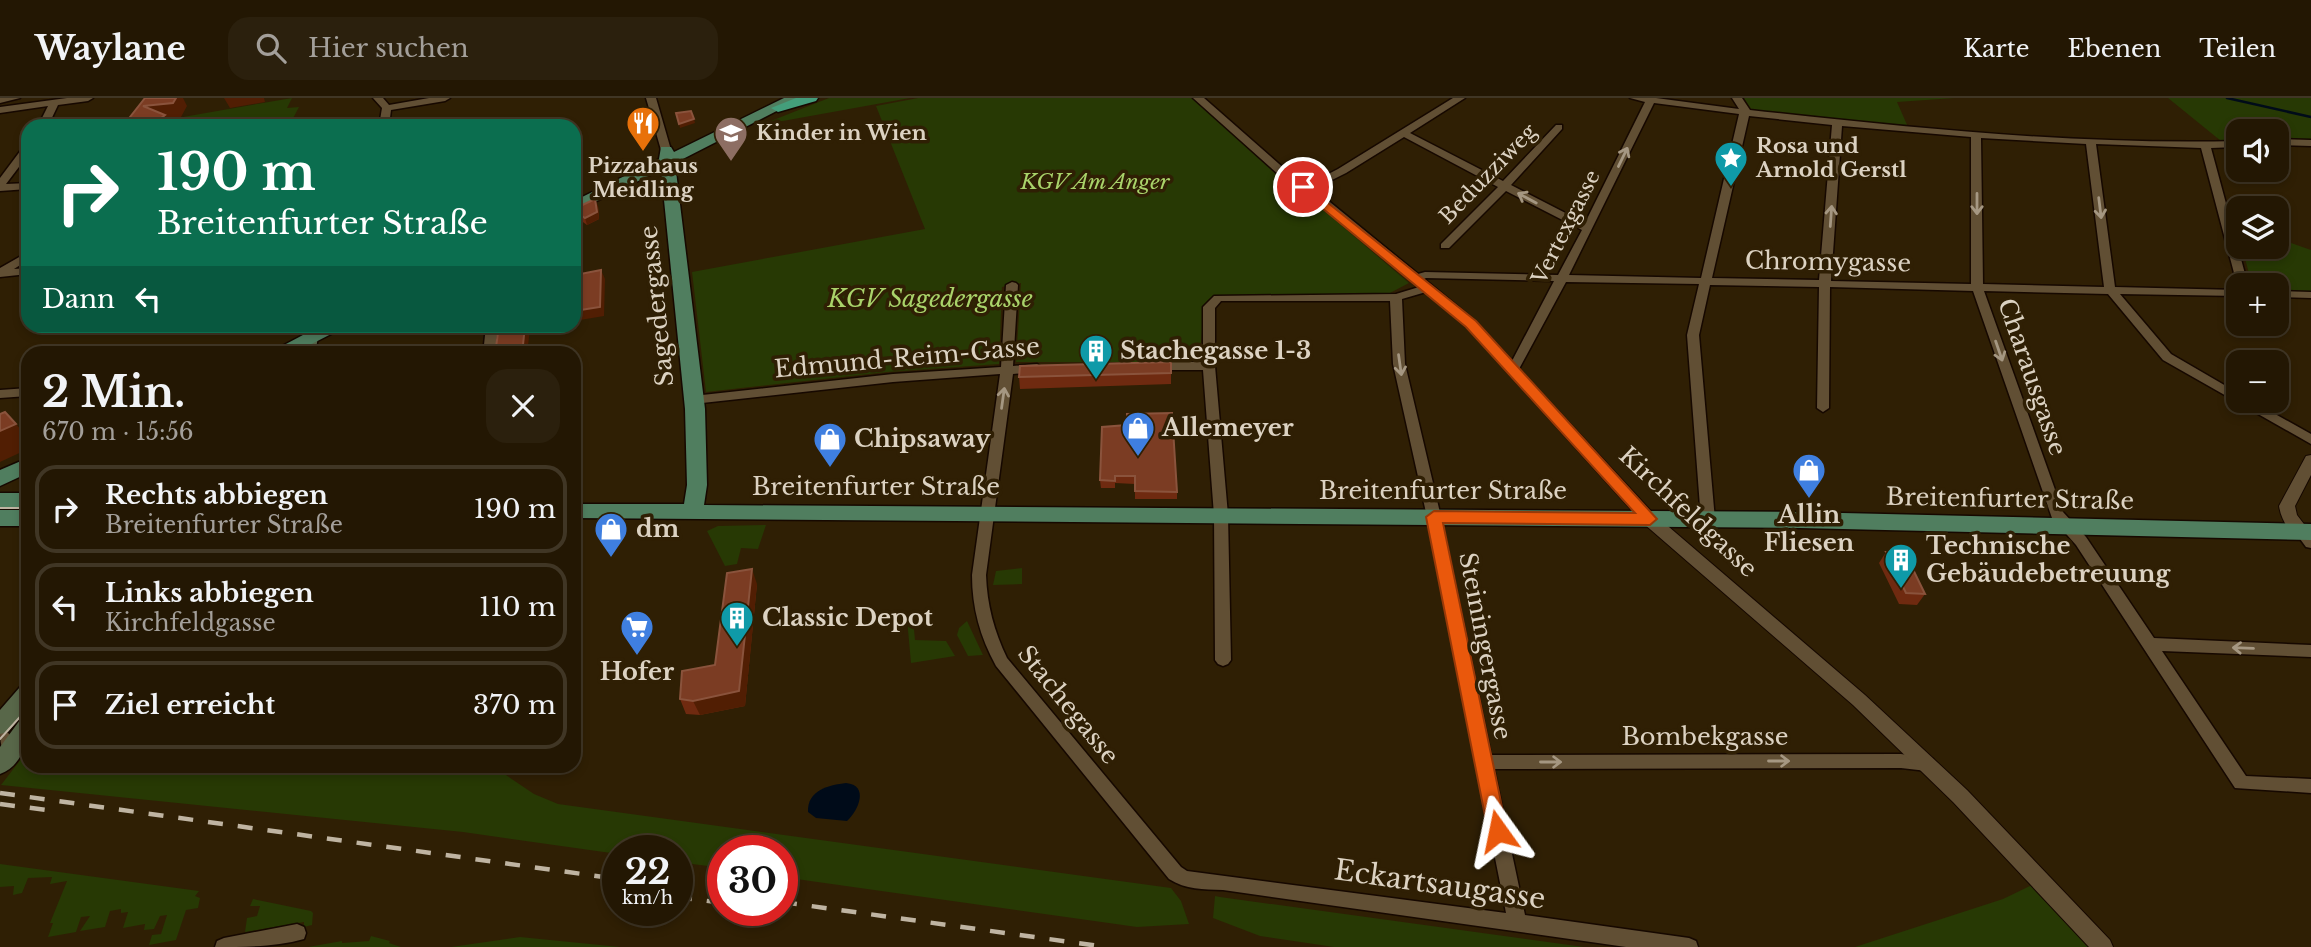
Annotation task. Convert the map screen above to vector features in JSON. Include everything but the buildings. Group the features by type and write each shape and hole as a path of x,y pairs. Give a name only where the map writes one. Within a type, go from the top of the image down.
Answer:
{"highway":[{"path":"778,103 811,98"}],"main road":[{"path":"581,194 778,103 795,98"},
{"path":"581,202 667,156"},
{"name":"Sagedergasse","path":"667,156 693,400 697,485 692,510"},
{"path":"279,346 311,334"},
{"path":"290,346 311,334"},
{"path":"0,479 21,468"},
{"path":"0,489 21,479"},
{"path":"0,500 21,500"},
{"name":"Breitenfurter Straße","path":"581,510 1800,520 2308,536"},
{"path":"0,518 21,519"},
{"path":"0,725 21,701"},
{"path":"4,749 21,733"}],"street":[{"path":"0,100 15,98"},
{"path":"0,110 88,98"},
{"path":"378,98 387,108"},
{"path":"387,108 445,98"},
{"name":"Sagedergasse","path":"650,98 667,156"},
{"name":"Kirchfeldgasse","path":"1198,98 1283,173 1307,189 1471,324 1650,519 1859,700 1927,764 2103,947"},
{"path":"1307,189 1342,171 1460,98"},
{"path":"1635,98 1837,125 2091,141 2226,145"},
{"path":"1708,520 1693,335 1745,110 1737,98"},
{"name":"Vertexgasse","path":"1513,370 1588,229 1651,100"},
{"path":"46,119 54,103"},
{"path":"385,119 387,108"},
{"path":"1823,408 1826,284 1837,125"},
{"name":"Beduzziweg","path":"1445,246 1559,127"},
{"path":"1403,133 1588,229"},
{"name":"Charausgasse","path":"1976,135 1977,287 2057,514 2081,541 2241,783 2311,786"},
{"path":"2091,141 2110,289 2167,357 2226,391"},
{"path":"2289,142 2311,143"},
{"path":"2207,146 2239,273"},
{"path":"0,186 21,158"},
{"path":"0,186 21,186"},
{"path":"0,273 21,260"},
{"path":"0,273 21,272"},
{"name":"Chromygasse","path":"1417,278 1425,275 1561,277 2226,293"},
{"name":"Stachegasse","path":"1012,285 1007,369 978,598 984,626 1001,662 1140,827 1151,845 1183,879"},
{"path":"1223,660 1221,515 1209,366 1209,307 1218,298 1396,297 1429,288"},
{"path":"2289,294 2311,295"},
{"name":"Steiningergasse","path":"1396,297 1399,364 1434,517 1517,923"},
{"path":"1145,366 1209,366"},
{"name":"Edmund-Reim-Gasse","path":"693,400 796,387 1007,369 1056,368"},
{"path":"0,394 21,392"},
{"path":"2264,413 2311,440"},
{"path":"2308,536 2289,517 2287,506 2311,460"},
{"path":"2148,645 2311,651"},
{"name":"Bombekgasse","path":"1483,762 1901,761 1927,764"},
{"name":"Eckartsaugasse","path":"1183,879 1689,947"},
{"path":"225,947 297,933"}],"green space":[{"path":"292,98 287,108 299,107 293,119 181,119"},
{"path":"829,98 910,98 761,125"},
{"path":"918,98 1192,98 1409,283 1388,294 1216,296 1204,305 1200,355 1171,362 1016,362 1021,283 1002,287 999,364 887,372 706,392 692,272 925,229 876,106"},
{"path":"1744,98 1955,98 1897,102 1908,127 1764,114 1763,111 1751,109"},
{"path":"2168,98 2311,98 2311,140 2289,139 2289,119 2226,119 2226,141 2221,141"},
{"path":"2289,242 2311,250 2311,292 2289,291 2289,273 2249,273 2245,259 2289,259"},
{"path":"766,525 758,549 741,548 737,564 725,566 707,531 718,526"},
{"path":"1022,568 1022,584 993,585 996,571"},
{"path":"907,619 913,619 915,640 946,641 955,656 911,663"},
{"path":"967,621 983,655 968,656 957,635 959,628"},
{"path":"21,759 21,773 503,773 534,794 558,804 784,835 707,835 707,866 693,864 693,835 602,835 602,852 463,832 1,785"},
{"path":"798,837 1171,888 1181,901 1189,924 1137,927 798,879"},
{"path":"0,864 199,891 195,896 200,898 198,908 186,910 176,940 149,945 152,935 161,934 167,915 160,916 154,929 144,930 145,924 123,928 128,912 121,913 121,909 110,911 105,927 80,931 90,916 81,917 76,932 48,937 53,923 50,923 67,881 50,884 52,877 28,878 22,893 13,895 14,886 0,887"},
{"path":"2032,885 2088,947 1855,947 2003,899"},
{"path":"1215,896 1584,947 1334,947 1260,936 1213,918"},
{"path":"253,899 311,911 312,925 304,927 304,922 245,932 247,918 257,916 260,906 250,906"},
{"path":"371,936 401,947 308,947 342,941 369,941"},
{"path":"520,937 620,947 451,947"}],"water":[{"path":"846,783 858,788 860,793 858,805 847,821 816,818 808,812 811,798 820,790"}],"waterway":[{"path":"2227,98 2311,117"}],"tram line":[{"path":"0,508 21,508"},
{"path":"0,739 21,716"}],"railway":[{"path":"0,793 602,877"},
{"path":"0,804 55,811"},
{"path":"693,899 707,901"},
{"path":"798,904 1106,947"}],"place":[{"name":"Pizzahaus Meidling","path":"643,153"},
{"name":"Kinder in Wien","path":"731,163"},
{"name":"Rosa und Arnold Gerstl","path":"1731,188"},
{"name":"Stachegasse 1-3","path":"1096,381"},
{"name":"Allemeyer","path":"1138,458"},
{"name":"Chipsaway","path":"830,469"},
{"name":"Allin Fliesen","path":"1809,500"},
{"name":"dm","path":"611,559"},
{"name":"Technische Gebäudebetreuung","path":"1901,590"},
{"name":"Classic Depot","path":"737,648"},
{"name":"Hofer","path":"637,657"}],"route":[{"path":"1303,187 1471,324 1632,503 1650,519 1434,517 1498,831"}],"park label":[{"name":"KGV Am Anger","path":"1095,182"},
{"name":"KGV Sagedergasse","path":"930,299"}]}
